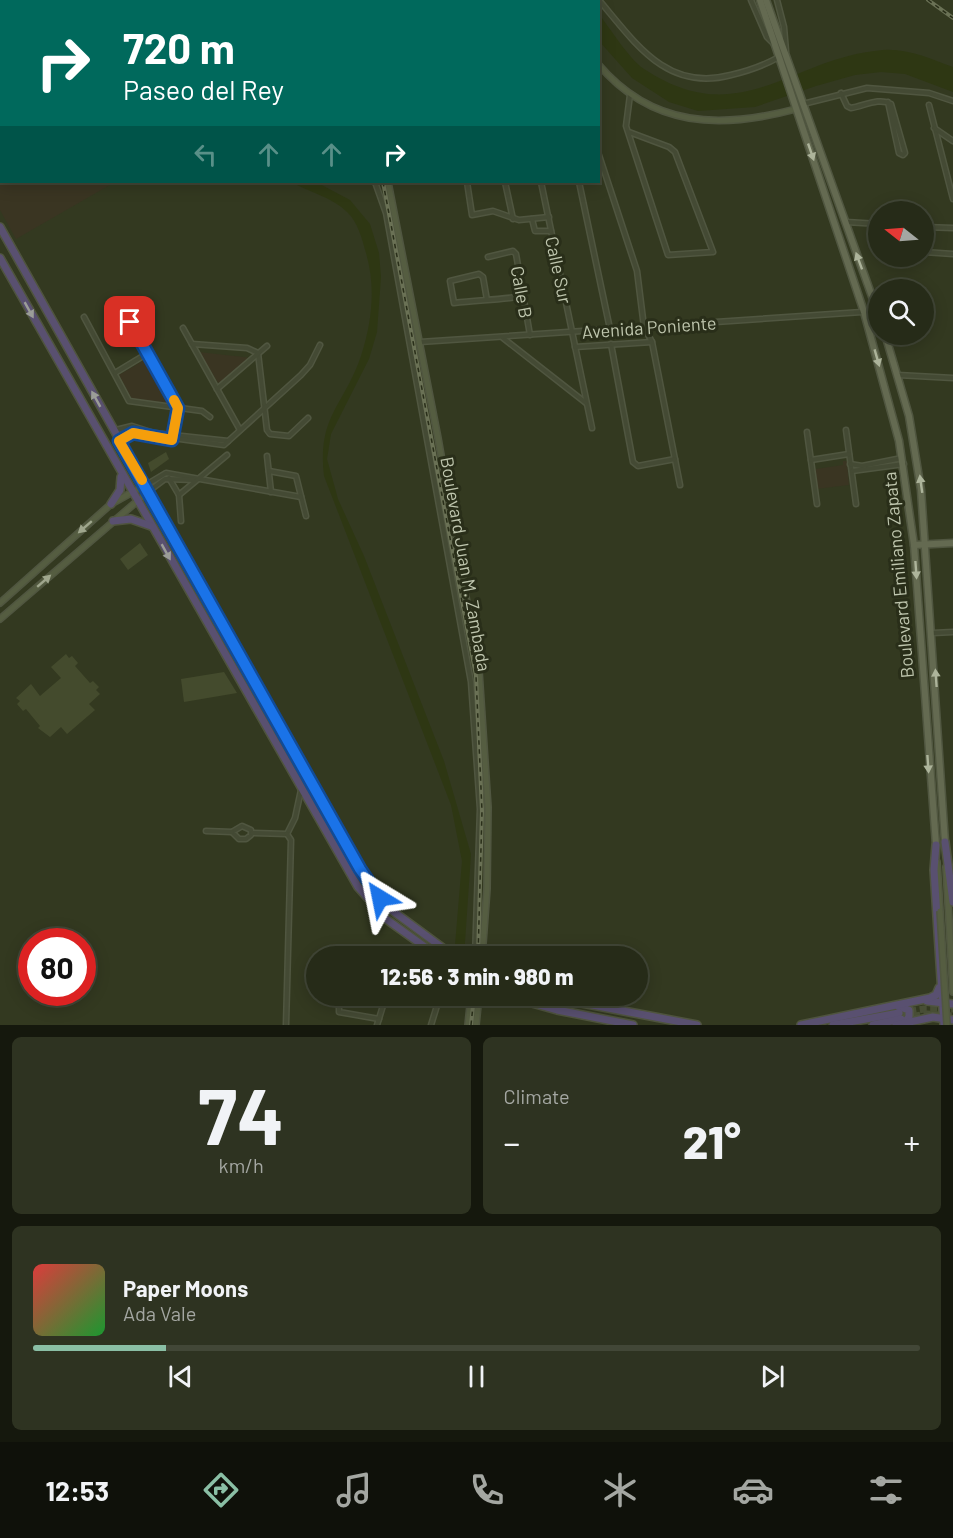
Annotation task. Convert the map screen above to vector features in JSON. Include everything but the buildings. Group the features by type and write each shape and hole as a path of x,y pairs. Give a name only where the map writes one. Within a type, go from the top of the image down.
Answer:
{"highway":[{"path":"0,227 373,891 401,918 440,946"},
{"path":"0,258 121,474 367,900 402,932 423,946"},
{"path":"111,504 120,490 121,474"},
{"path":"113,521 137,520 153,527"},
{"path":"945,842 953,903"},
{"path":"936,845 934,870 944,1023"},
{"path":"873,1025 899,1017 907,1004 936,995 940,976"},
{"path":"907,1004 942,1002 953,1004"},
{"path":"542,1006 633,1025"},
{"path":"597,1006 697,1025"},
{"path":"833,1025 899,1017"},
{"path":"801,1025 899,1017 924,1018 944,1023 953,1020"}],"main road":[{"name":"Boulevard Emiliano Zapata","path":"760,0 775,46 782,56"},
{"name":"Boulevard Emiliano Zapata","path":"766,0 795,96 796,109 864,312 903,461 914,545 936,845"},
{"name":"Boulevard Emiliano Zapata","path":"795,96 802,104 868,286"},
{"name":"Boulevard Emiliano Zapata","path":"888,345 916,449 933,633 945,842"},
{"path":"914,545 953,543"}],"street":[{"path":"751,0 767,37 775,46"},
{"path":"600,1 644,52 678,75 703,80 760,67 782,56 784,27 777,0"},
{"path":"600,66 630,95 663,112 697,120 729,120 796,109"},
{"path":"802,104 867,88 929,93 953,100"},
{"path":"840,93 847,106 851,108 888,102 893,106 905,153 903,155 899,153 888,102"},
{"path":"628,132 669,147 675,152 713,251 669,256 628,132 626,120 630,95"},
{"path":"929,105 953,197"},
{"path":"934,128 953,141"},
{"path":"894,130 899,129"},
{"path":"600,158 637,271 644,327 652,342 680,485"},
{"name":"Boulevard Juan M. Zambada","path":"375,183 388,223 470,671 479,776 475,946"},
{"name":"Boulevard Juan M. Zambada","path":"388,183 465,585 481,690 488,807 487,889 483,946"},
{"path":"467,183 472,215 493,211 513,219 549,217"},
{"path":"505,183 513,219"},
{"name":"Calle Sur","path":"541,183 592,428"},
{"path":"579,183 610,329"},
{"path":"532,219 535,231 551,231"},
{"path":"845,222 868,223"},
{"path":"934,228 953,228"},
{"name":"Calle B","path":"488,257 512,252 516,254 530,335"},
{"path":"934,253 953,254"},
{"path":"487,300 483,277 479,274 450,281 453,302 456,303 497,301 524,296"},
{"name":"Avenida Poniente","path":"420,342 868,313"},
{"path":"84,316 129,401 202,411 210,417"},
{"path":"130,322 178,408 173,438"},
{"path":"183,328 240,430"},
{"path":"502,337 587,404"},
{"path":"575,347 652,342"},
{"path":"192,344 247,348 258,353"},
{"path":"611,344 633,462 638,466 675,459"},
{"path":"119,441 133,433 229,441 306,370 320,345"},
{"path":"217,389 267,346"},
{"path":"115,373 148,353"},
{"path":"258,353 267,430 273,435 289,436 308,418"},
{"path":"898,375 953,378"},
{"path":"114,431 132,426 173,438"},
{"path":"846,430 856,504"},
{"path":"807,432 817,504"},
{"path":"811,460 849,454"},
{"path":"179,495 227,455"},
{"path":"267,456 271,492"},
{"path":"850,464 867,465 903,461"},
{"path":"852,471 903,461"},
{"path":"269,471 295,475 306,516"},
{"path":"166,473 179,495 181,521"},
{"path":"0,619 166,473 301,497"},
{"path":"0,603 111,504 162,480 169,478 198,479"},
{"path":"933,633 953,632"},
{"path":"287,834 302,788"},
{"path":"232,832 242,826 249,827 252,833"},
{"path":"206,831 232,832 243,839 249,838 252,833"},
{"path":"252,833 287,834"},
{"path":"286,1025 291,840 287,834"},
{"name":"Boulevard Emiliano Zapata","path":"945,842 953,992"},
{"name":"Boulevard Emiliano Zapata","path":"936,845 944,1023"},
{"path":"339,1006 339,1012 379,1019"},
{"path":"377,1025 383,1006"},
{"path":"431,1025 437,1006"},
{"path":"468,1025 470,1006"},
{"path":"476,1025 478,1006"}],"shaded area":[{"path":"600,16 626,51 644,69 678,87 709,94 738,93 765,86 850,55 883,50 919,55 953,67 953,92 905,74 881,72 855,75 755,107 698,111 669,102 632,78 600,42"},
{"path":"0,183 113,183 16,239 0,210"},
{"path":"293,183 318,183 350,200 370,224 379,253 381,277 377,332 369,359 331,434 327,459 338,499 364,556 444,761 471,854 465,946 455,946 462,861 451,805 324,476 324,439 328,425 361,356 368,330 372,292 369,266 359,231 351,216 334,202"},
{"path":"199,352 252,358 220,386"},
{"path":"146,359 173,408 134,403 119,375"},
{"path":"843,461 847,461 849,485 816,489 813,465 816,469 843,465"}],"tunnel":[{"path":"899,1013 924,1009 953,1009"},
{"path":"903,1018 927,1014 953,1016"}],"railway":[{"path":"928,0 953,18"},
{"path":"383,183 476,676 482,811 478,946"},
{"path":"471,1025 473,1006"}],"slow traffic":[{"path":"142,480 119,441 133,433 172,440 178,408 174,400"}],"route":[{"path":"130,322 178,408 172,440 133,433 119,441 262,691 360,869 380,898"}]}
